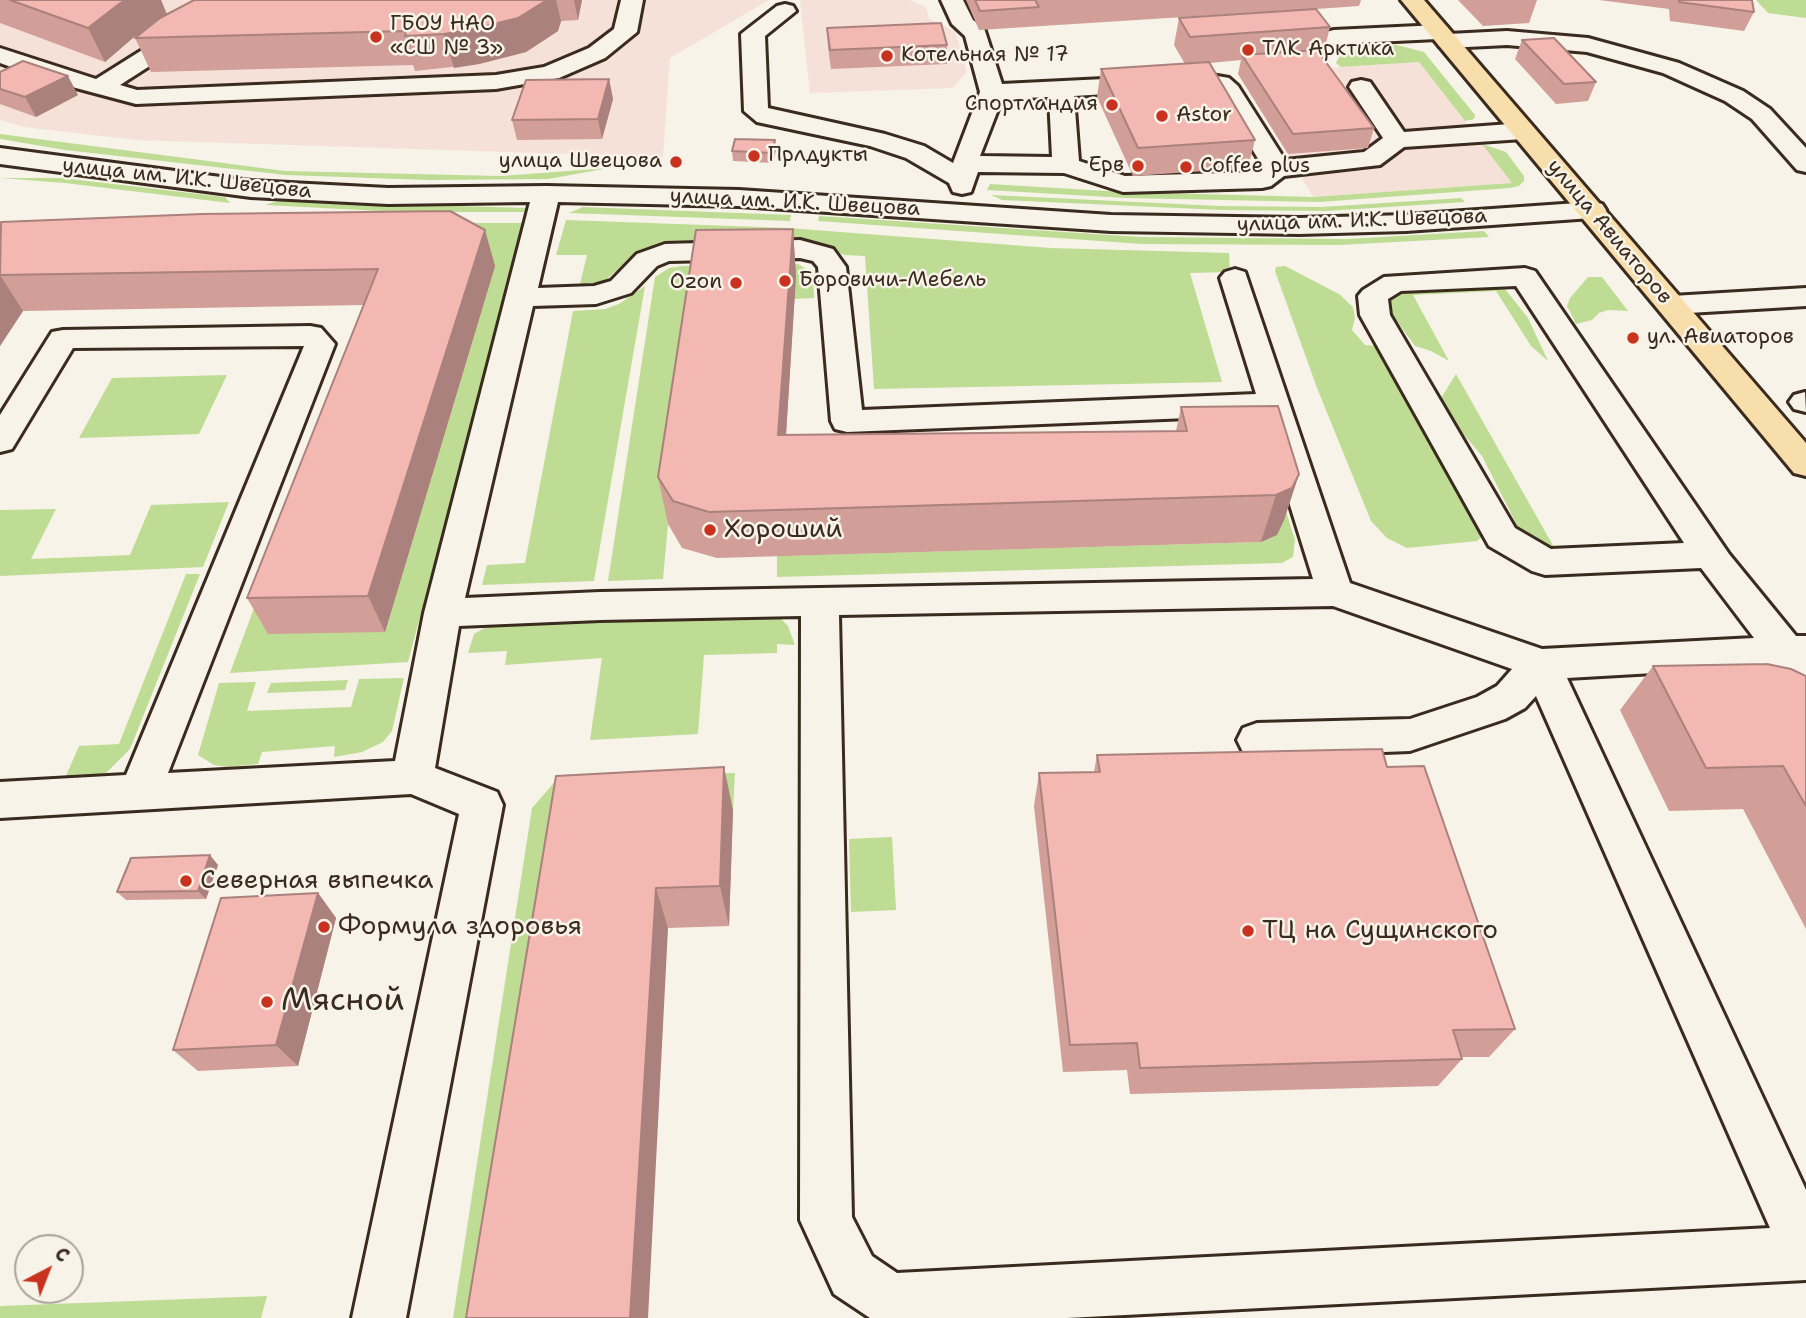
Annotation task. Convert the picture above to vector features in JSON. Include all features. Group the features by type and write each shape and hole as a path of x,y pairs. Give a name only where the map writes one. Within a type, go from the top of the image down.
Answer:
{"main road":[{"name":"улица Авиаторов","path":"1412,0 1806,465"}],"street":[{"path":"0,55 136,97 496,82 550,73 597,53 625,32 632,0"},
{"path":"952,0 963,24 976,33 992,92 964,172 960,213"},
{"path":"785,11 752,34 756,111 765,117 876,139 964,172 1066,165 1123,184 1262,180 1277,169 1371,159 1397,140 1523,131"},
{"path":"100,87 214,15"},
{"path":"1334,37 1507,38 1563,42 1620,52 1671,68 1734,96 1761,114 1806,164"},
{"path":"992,92 1206,81 1220,83 1226,86 1277,169"},
{"path":"1361,87 1397,140"},
{"path":"1061,89 1066,165"},
{"name":"улица им. И.К. Швецова","path":"0,156 245,200 545,194 739,198 1111,223 1299,226 1406,223 1592,211"},
{"path":"413,777 443,613 545,194"},
{"path":"520,297 596,295 621,287 647,260 665,253 800,249 823,255 832,267 847,421 1275,404"},
{"path":"1711,555 1545,562 1502,537 1375,316 1373,296 1394,282 1525,277 1711,555 1799,661"},
{"path":"1235,278 1335,592"},
{"path":"1672,305 1806,297"},
{"path":"0,441 63,338 182,323 310,335 320,344 141,790"},
{"path":"443,613 600,606 1335,592 1541,664 1799,661"},
{"path":"820,603 826,1220 853,1275 891,1300 1806,1251 1541,664"},
{"path":"1257,740 1410,735 1491,708 1511,697 1541,664"},
{"path":"0,800 141,790 413,777 482,805 379,1318"}],"shaded area":[{"path":"0,0 769,0 670,58 663,157 136,140 24,127 0,120"},
{"path":"800,0 910,0 926,7 929,19 955,31 967,72 952,88 810,93"},
{"path":"1419,62 1513,183 1313,197 1238,74"}],"green space":[{"path":"1756,0 1806,0 1806,18 1768,13"},
{"path":"1397,45 1424,52 1475,115 1474,119 1465,121 1419,62 1341,67 1336,63 1339,57 1366,46"},
{"path":"0,134 285,171 500,176 609,168 548,179 429,180 286,175 65,150 0,139"},
{"path":"1482,144 1506,152 1524,176 1524,181 1519,186 1319,202 1126,198 987,190 990,184 1123,192 1313,197 1512,183"},
{"path":"0,178 62,178 225,197 230,203 65,183"},
{"path":"991,195 1219,206 1322,207 1461,198 1465,202 1326,211 1222,210 1002,200"},
{"path":"278,201 527,208 530,212 400,212 265,205"},
{"path":"583,207 791,215 790,221 569,213"},
{"path":"819,216 1141,237 1347,239 1484,231 1489,237 1339,245 1142,244 818,221"},
{"path":"566,220 788,228 1051,248 1229,253 1230,272 1190,273 1222,382 874,389 865,256 845,255 807,243 667,245 637,254 603,282 580,284 587,255 556,255"},
{"path":"469,223 525,223 408,662 230,673 270,565"},
{"path":"798,264 813,273 814,298 794,299 703,277 668,524 663,579 608,581 655,277 669,268 682,266"},
{"path":"1285,266 1339,294 1353,307 1355,318 1352,330 1365,345 1378,346 1392,363 1402,394 1412,412 1488,531 1477,541 1407,548 1387,538 1371,521 1317,388 1275,271 1276,267"},
{"path":"1588,277 1602,277 1628,311 1608,310 1599,313 1592,320 1576,324 1567,306 1570,298"},
{"path":"1501,284 1528,318 1548,361 1531,346 1496,291 1413,295 1449,361 1415,346 1386,306 1384,292"},
{"path":"645,286 594,581 482,585 487,565 525,563 573,311 605,309 619,304"},
{"path":"1456,374 1555,549 1537,544 1522,535 1482,456 1453,422 1441,398"},
{"path":"227,375 199,434 79,438 112,378"},
{"path":"1268,453 1295,540 1293,557 1282,563 777,577 777,556 1261,542 1277,535"},
{"path":"229,502 203,567 0,576 0,510 56,509 31,559 130,555 151,505"},
{"path":"186,574 200,574 130,749 106,773 90,781 62,785 79,746 119,744"},
{"path":"765,613 780,618 788,626 795,645 777,644 777,653 704,655 698,734 590,740 602,658 505,665 507,651 468,653 474,634 493,623"},
{"path":"404,678 392,731 383,742 362,752 334,757 335,746 262,752 258,764 228,767 214,765 198,755 219,683 256,682 247,711 351,707 359,679"},
{"path":"348,680 345,690 267,693 271,683"},
{"path":"735,773 733,810 572,819 496,1318 453,1318 532,808 559,777"},
{"path":"892,837 896,910 851,912 849,839"},
{"path":"267,1296 261,1318 0,1318 0,1306"}],"building":[{"path":"10,0 126,0 88,28"},
{"path":"194,0 547,0 518,18 444,34 405,36 406,31 135,38 160,18"},
{"path":"975,0 1035,0 1039,7 980,11"},
{"path":"1752,0 1754,12 1679,2"},
{"path":"1316,9 1330,27 1190,37 1179,18"},
{"path":"941,23 947,45 830,50 827,28"},
{"path":"1554,38 1596,82 1564,84 1522,40"},
{"path":"1317,50 1374,128 1293,134 1242,55"},
{"path":"23,61 68,76 25,97 0,89 0,72"},
{"path":"1209,62 1255,140 1138,148 1101,69"},
{"path":"609,79 598,119 512,120 526,80"},
{"path":"735,139 775,140 772,153 732,151"},
{"path":"450,211 485,230 368,596 247,598 378,269 0,275 1,222 202,214"},
{"path":"793,229 778,435 1187,431 1181,407 1278,406 1299,474 1292,488 1276,495 709,512 673,501 658,477 696,230"},
{"path":"1767,664 1791,669 1806,676 1806,806 1783,766 1706,768 1653,666"},
{"name":"ТЦ на Сущинского","path":"1382,749 1387,767 1424,766 1515,1029 1453,1030 1462,1059 1140,1068 1137,1043 1070,1045 1039,773 1100,772 1097,755"},
{"path":"724,767 720,886 656,888 630,1318 466,1318 556,776"},
{"path":"210,855 198,891 117,892 131,858"},
{"path":"318,893 276,1045 173,1050 221,898"}],"place":[{"name":"ГБОУ НАО «СШ № 3»","path":"376,37"},
{"name":"ТЛК Арктика","path":"1248,50"},
{"name":"Котельная № 17","path":"887,56"},
{"name":"Спортландия","path":"1112,105"},
{"name":"Astor","path":"1162,116"},
{"name":"Прлдукты","path":"754,156"},
{"name":"улица Швецова","path":"676,162"},
{"name":"Ерв","path":"1138,166"},
{"name":"Coffee plus","path":"1186,167"},
{"name":"Боровичи-Мебель","path":"785,281"},
{"name":"Ozon","path":"736,283"},
{"name":"ул. Авиаторов","path":"1633,338"},
{"name":"Хороший","path":"710,530"},
{"name":"Северная выпечка","path":"186,881"},
{"name":"Формула здоровья","path":"324,927"},
{"name":"ТЦ на Сущинского","path":"1248,931"},
{"name":"Мясной","path":"267,1002"}]}
